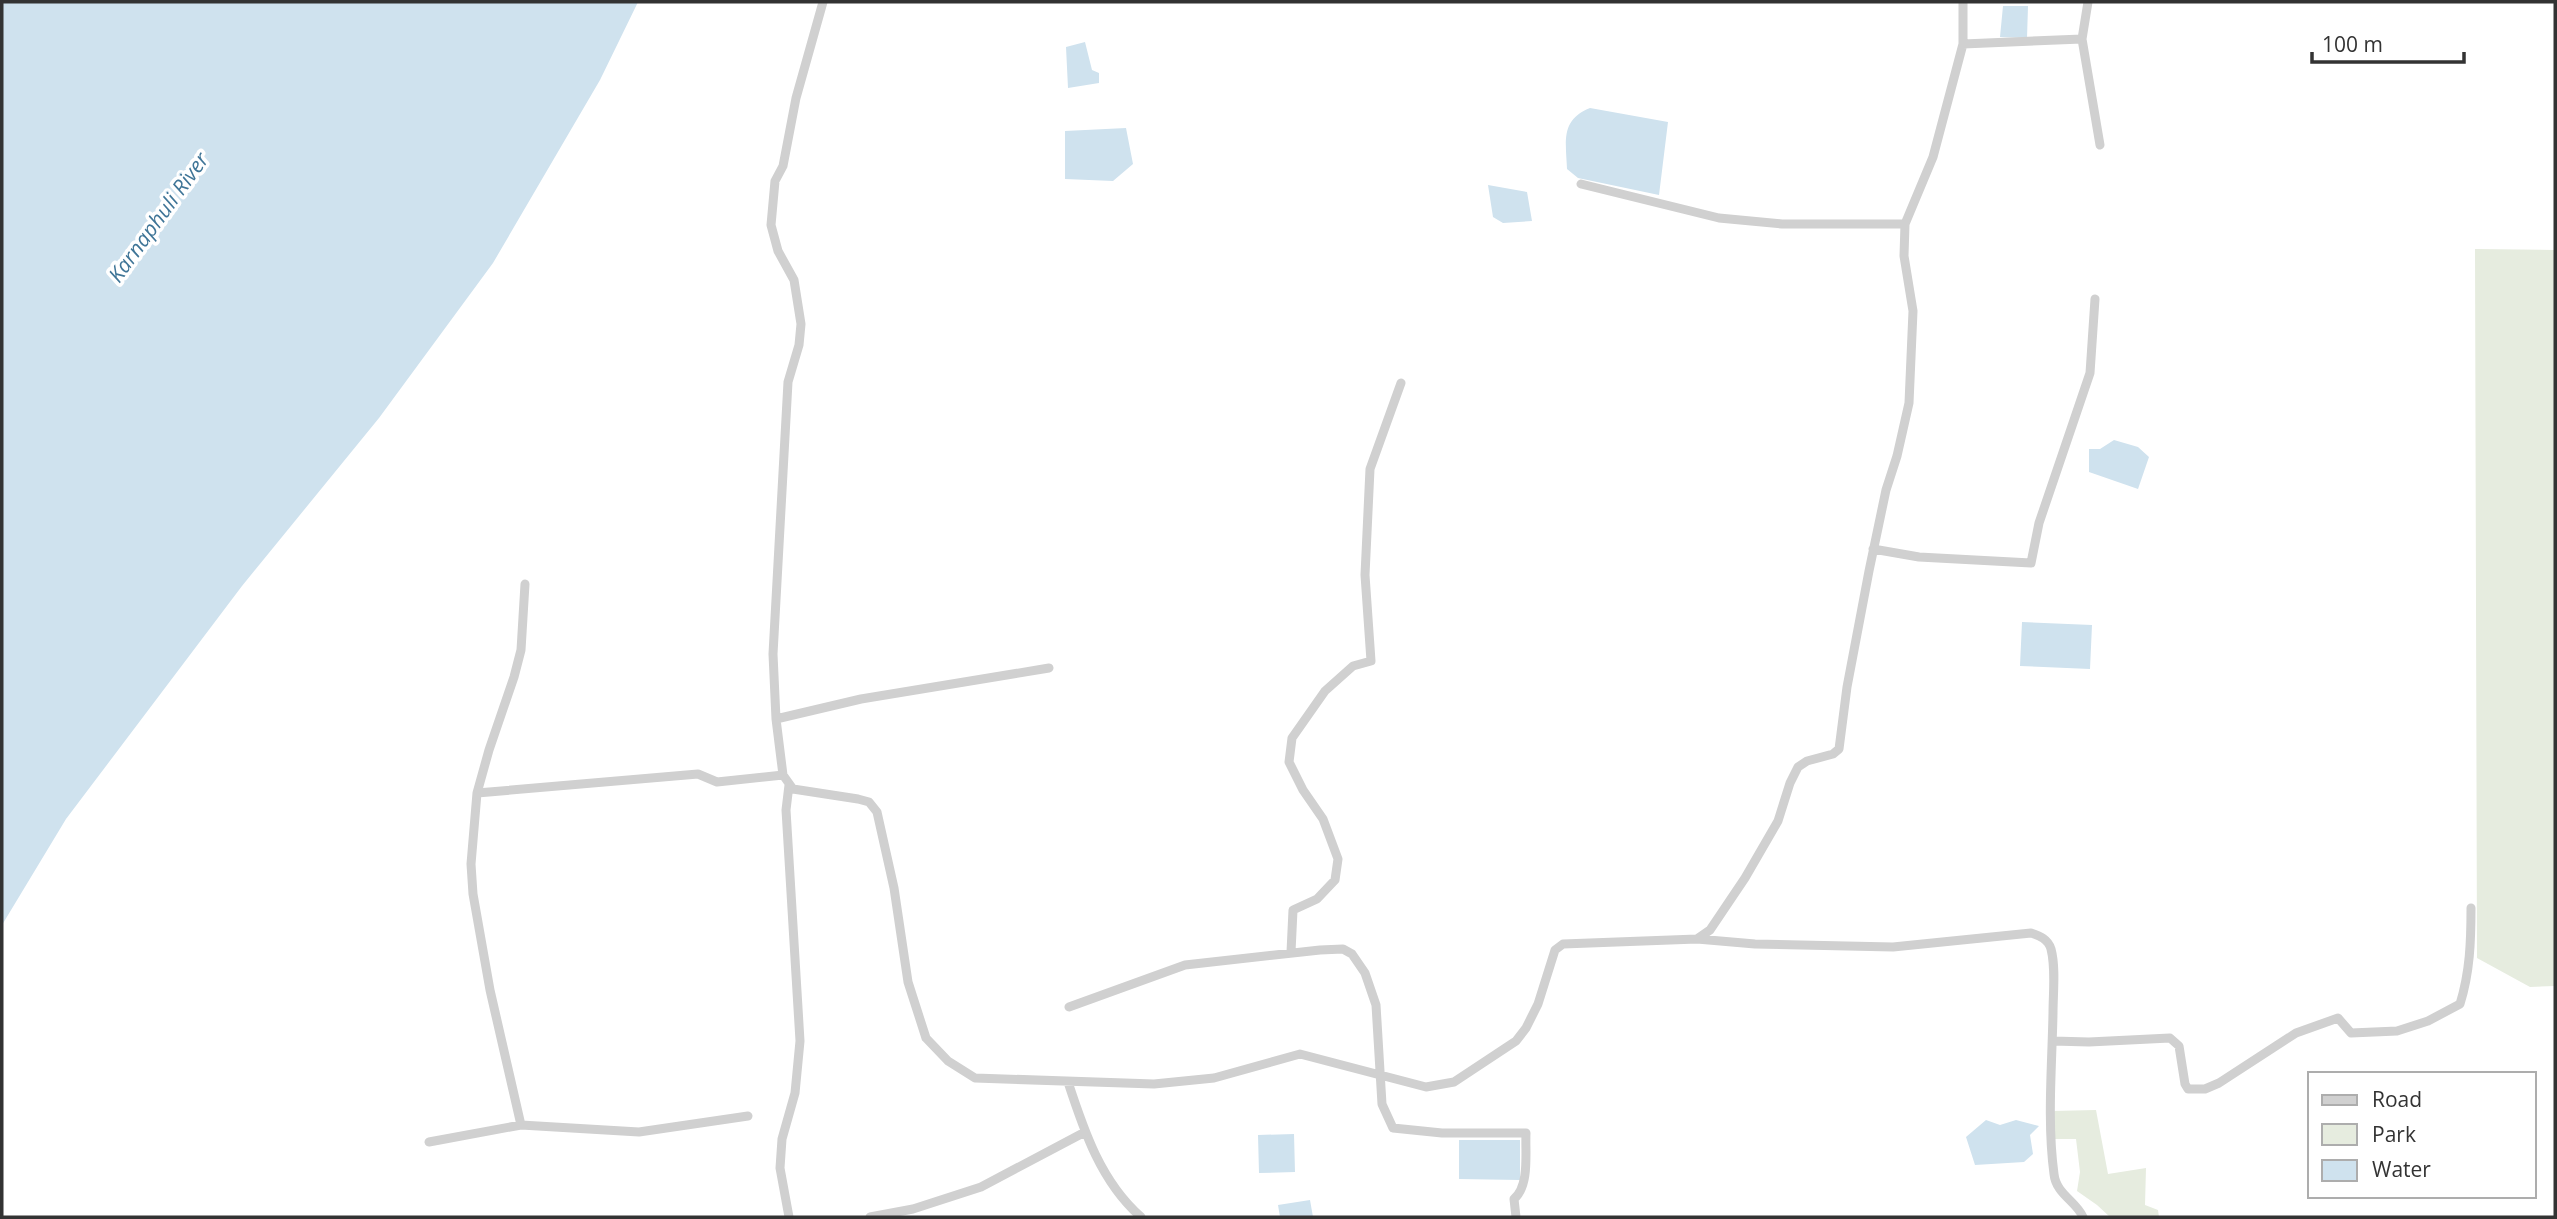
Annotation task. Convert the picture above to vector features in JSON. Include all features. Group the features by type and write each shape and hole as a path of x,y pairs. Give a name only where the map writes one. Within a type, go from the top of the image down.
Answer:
{"street":[{"path":"823,2 796,98 783,166 775,181 771,225 778,251 794,280 801,324 799,345 788,383 779,513 773,654 776,719 783,775 793,789 869,802 877,812 894,888 908,982 926,1038 948,1061 975,1078 1154,1084 1214,1078 1300,1054 1426,1087 1454,1083 1516,1041 1533,1017 1555,950 1563,944 1697,939 1755,944 1893,947 2031,933 2043,937 2050,947 2054,981 2054,1178 2059,1190 2080,1209 2083,1217"},
{"path":"1697,939 1710,930 1745,878 1778,821 1798,767 1807,761 1833,754 1839,749 1847,687 1873,549 1909,403 1913,311 1904,256 1905,225 1934,157 1963,44 1963,2"},
{"path":"2088,2 2082,39 2100,145"},
{"path":"1963,44 2082,39"},
{"path":"1581,184 1719,218 1782,225 1905,225"},
{"path":"1873,549 1919,557 2031,563 2039,523 2090,373 2095,299"},
{"path":"1291,952 1293,910 1317,899 1335,880 1338,859 1323,820 1289,762 1292,738 1325,691 1353,666 1371,662 1365,575 1370,469 1401,383"},
{"path":"521,1125 490,990 473,894 471,838 477,793 514,677 523,629 525,584"},
{"path":"776,719 861,699 1049,667"},
{"path":"477,793 698,774 717,782 783,775"},
{"path":"789,785 786,810 800,1041 795,1093 782,1139 780,1168 789,1217"},
{"path":"2053,1041 2170,1038 2179,1046 2188,1088 2205,1088 2241,1069 2296,1033 2338,1018 2351,1033 2397,1031 2428,1021 2460,1004 2466,984 2471,908"},
{"path":"1069,1007 1185,965 1291,952 1343,950 1352,954 1365,973 1376,1005 1382,1104 1393,1128 1442,1133 1526,1133 1525,1178 1521,1194 1514,1199 1516,1217"},
{"path":"1068,1082 1085,1132 1109,1181 1141,1217"},
{"path":"429,1142 521,1125 639,1132 748,1116"},
{"path":"870,1217 913,1209 981,1187 1085,1132"}],"green space":[{"path":"2475,249 2555,250 2555,986 2530,987 2477,958"},
{"path":"2096,1110 2108,1174 2146,1168 2145,1205 2158,1210 2159,1217 2110,1217 2077,1191 2080,1172 2076,1139 2052,1139 2052,1111"}],"water":[{"name":"Karnaphuli River","path":"2,2 638,2 600,80 493,263 379,418 242,586 66,819 2,925"},
{"path":"2003,6 2028,6 2027,38 2000,37"},
{"path":"1085,42 1092,70 1099,73 1099,83 1068,88 1066,47"},
{"path":"1590,108 1668,122 1659,195 1578,178 1567,169 1566,141 1569,125 1580,113"},
{"path":"1126,128 1133,164 1113,181 1065,179 1065,131"},
{"path":"1488,185 1527,192 1532,221 1503,223 1493,217"},
{"path":"2114,440 2138,447 2149,457 2138,489 2089,472 2089,449 2100,449"},
{"path":"2022,622 2092,625 2090,669 2020,666"},
{"path":"1986,1120 2000,1125 2016,1120 2039,1126 2030,1135 2033,1154 2024,1162 1975,1165 1966,1137"},
{"path":"1294,1134 1295,1172 1259,1173 1258,1135"},
{"path":"1459,1140 1520,1140 1520,1180 1459,1179"},
{"path":"1310,1200 1313,1217 1280,1217 1278,1205"}]}
